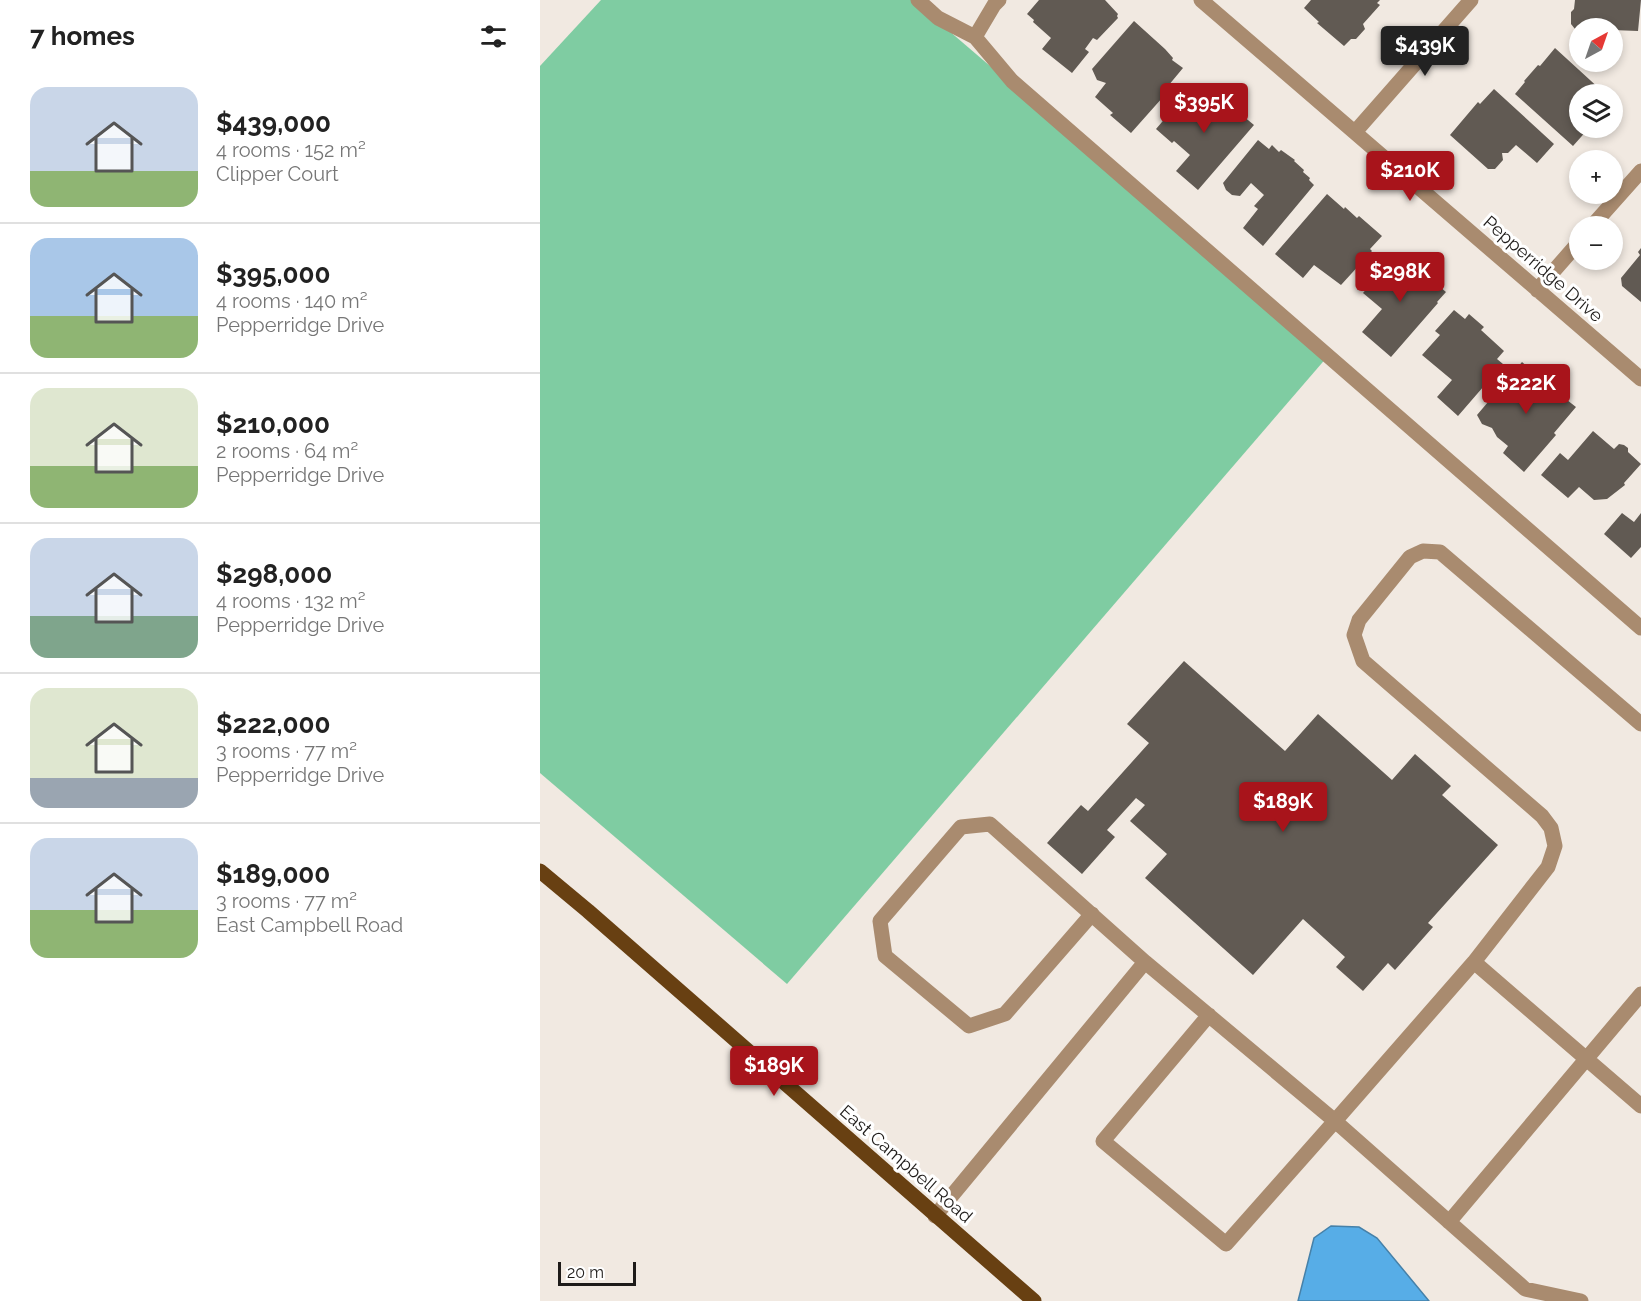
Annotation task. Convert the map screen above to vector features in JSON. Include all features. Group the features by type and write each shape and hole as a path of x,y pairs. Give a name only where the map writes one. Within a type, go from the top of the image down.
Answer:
{"main road":[{"name":"East Campbell Road","path":"540,871 1032,1300"}],"street":[{"path":"918,0 938,18 975,37 1012,81 1641,628"},
{"path":"975,37 999,0"},
{"name":"Pepperridge Drive","path":"1201,0 1641,379"},
{"path":"1355,132 1471,0"},
{"path":"1601,216 1641,171"},
{"path":"1537,290 1569,254"},
{"path":"1209,1016 1103,1141 1227,1244 1474,962 1548,867 1555,846 1551,828 1542,816 1363,661 1354,635 1359,620 1410,557 1423,551 1440,552 1641,724"},
{"path":"1092,914 1005,1014 969,1026 885,956 880,921 961,827 990,824 1092,914 1145,962 1335,1121 1525,1289 1581,1301"},
{"path":"935,1216 1145,962"},
{"path":"1474,962 1641,1106"},
{"path":"1449,1222 1641,994"}],"green space":[{"path":"601,0 913,0 1328,356 787,984 540,773 540,66"}],"water":[{"path":"1331,1226 1359,1227 1377,1238 1429,1301 1298,1301 1314,1238"}],"building":[{"path":"1039,0 1105,0 1118,14 1118,18 1097,40 1093,38 1085,49 1089,52 1072,73 1042,49 1051,38 1027,14"},
{"path":"1311,0 1380,0 1377,3 1380,5 1363,24 1365,29 1356,39 1351,39 1344,46 1317,23 1319,22 1304,8"},
{"path":"1575,0 1641,0 1638,31 1623,30 1623,18 1571,18 1571,12 1574,9"},
{"path":"1134,21 1165,49 1173,58 1172,60 1183,68 1168,86 1171,88 1131,133 1110,115 1113,113 1095,97 1106,83 1097,80 1092,69"},
{"path":"1555,48 1569,61 1569,72 1581,72 1594,84 1569,84 1569,138 1580,138 1573,146 1515,94 1538,65 1540,66"},
{"path":"1203,87 1212,94 1214,92 1254,125 1198,190 1176,171 1190,155 1156,129 1185,95 1191,101"},
{"path":"1494,89 1554,144 1537,163 1516,145 1508,153 1502,153 1503,160 1495,169 1488,169 1450,135 1478,102 1480,104"},
{"path":"1258,140 1269,149 1272,145 1279,152 1281,150 1295,160 1314,185 1263,246 1243,228 1258,209 1254,206 1264,195 1251,183 1240,196 1232,195 1223,183"},
{"path":"1327,194 1357,218 1359,216 1382,236 1370,249 1372,251 1341,285 1314,265 1303,278 1275,254"},
{"path":"1641,248 1641,302 1622,286 1621,278 1640,255 1638,252"},
{"path":"1398,252 1446,292 1391,357 1362,332 1382,309 1363,293"},
{"path":"1454,310 1465,319 1469,314 1484,327 1481,330 1504,351 1497,359 1503,364 1458,416 1437,397 1452,380 1422,355 1440,335 1435,331"},
{"path":"1522,362 1540,376 1542,373 1576,407 1554,433 1556,435 1524,472 1503,453 1508,446 1497,437 1492,428 1482,424 1477,415"},
{"path":"1593,431 1614,449 1619,444 1624,445 1641,464 1624,483 1625,485 1607,499 1594,500 1579,487 1568,498 1541,475 1560,453 1568,460"},
{"path":"1622,513 1634,522 1641,513 1641,547 1631,558 1604,534"},
{"path":"1184,661 1285,751 1318,714 1392,780 1415,754 1451,786 1442,795 1498,845 1428,923 1433,927 1395,970 1388,963 1363,991 1336,967 1345,957 1303,919 1253,975 1145,878 1167,854 1130,821 1145,805 1136,798 1107,830 1115,837 1082,874 1047,843 1081,805 1088,811 1149,743 1127,724"}]}
